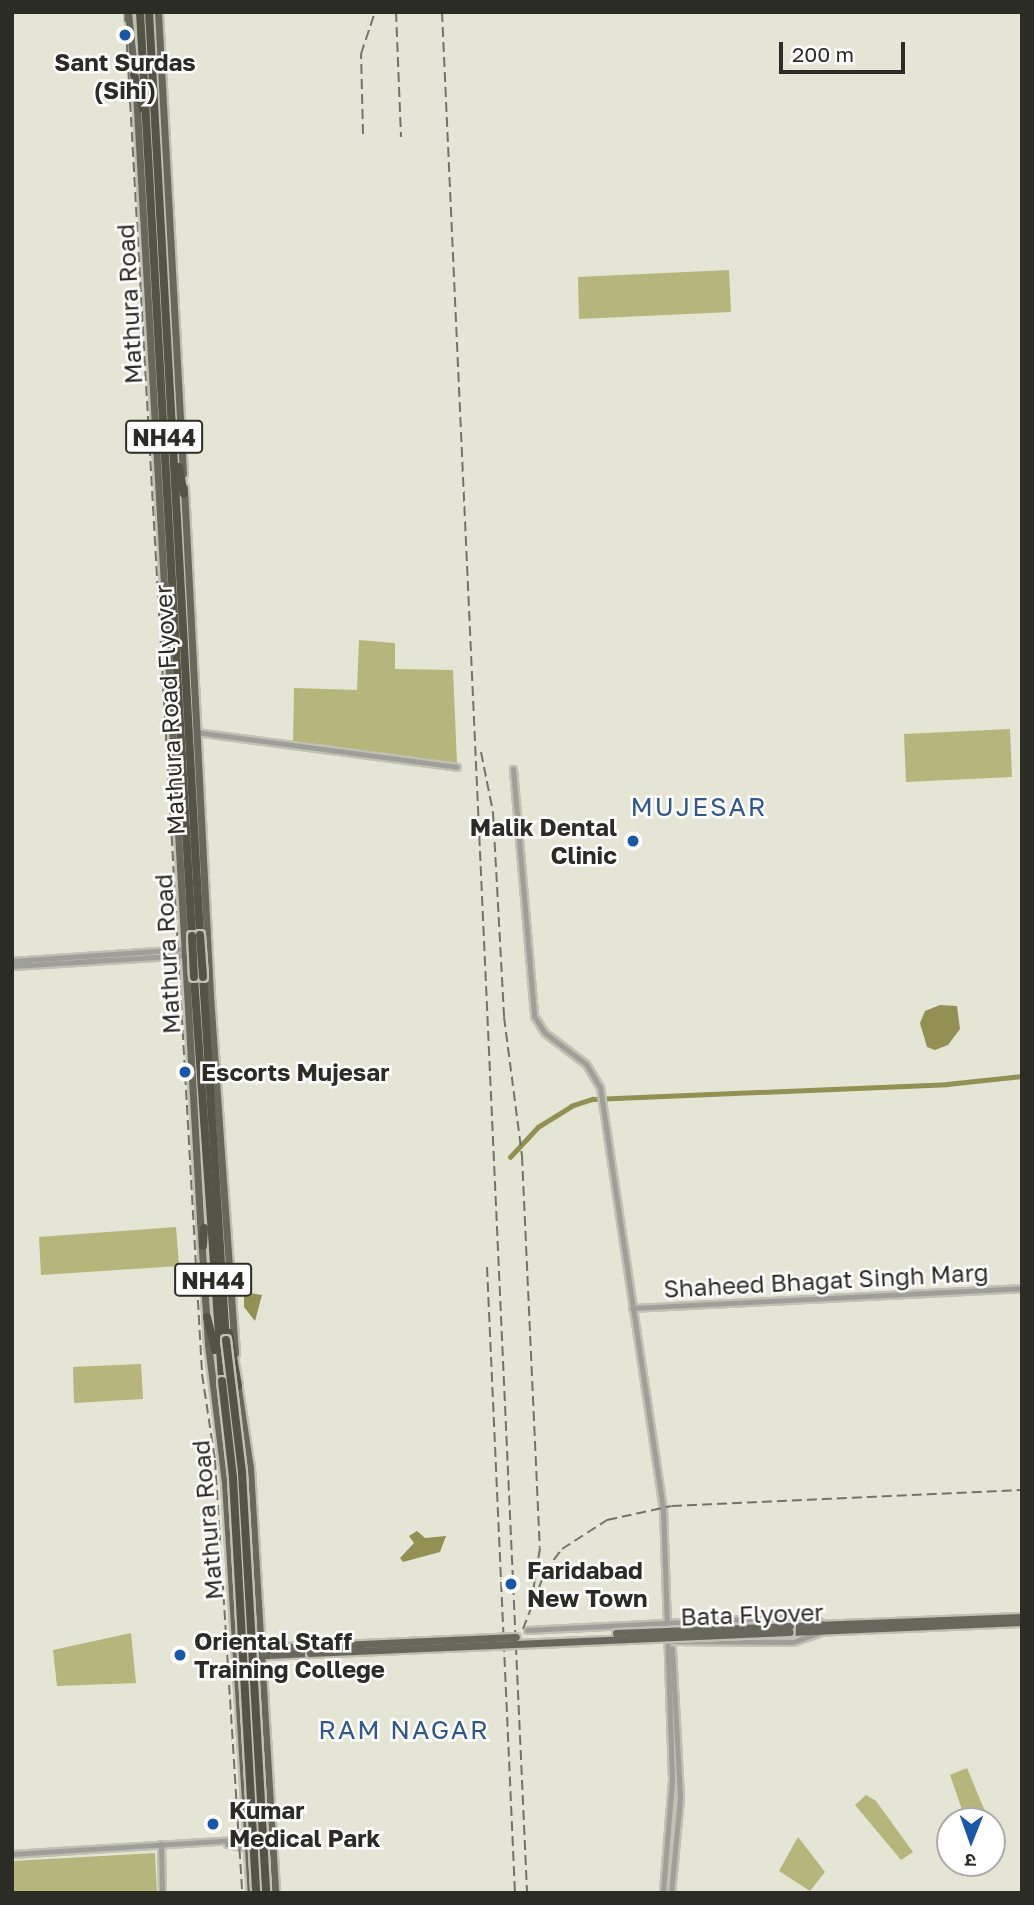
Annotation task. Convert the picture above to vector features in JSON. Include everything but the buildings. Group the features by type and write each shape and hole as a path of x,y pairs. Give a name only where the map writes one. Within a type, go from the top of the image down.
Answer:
{"highway":[{"name":"NH44","path":"140,12 146,117"},
{"name":"Mathura Road","path":"149,12 173,447"},
{"path":"134,75 146,117 139,127"},
{"name":"Mathura Road Flyover","path":"146,117 223,1314 242,1473 266,1893"},
{"path":"173,447 184,494"},
{"name":"Mathura Road Flyover","path":"173,447 206,1193"},
{"path":"203,1246 206,1193"},
{"name":"NH44","path":"206,1193 220,1366 233,1478 253,1893"},
{"path":"223,1314 237,1386"},
{"path":"207,1317 220,1366"}],"main road":[{"name":"Mathura Road","path":"128,12 139,127 207,1317 225,1483 247,1848 253,1893"},
{"name":"Mathura Road","path":"158,12 208,951 237,1386 250,1468 262,1636 275,1893"},
{"path":"824,1628 1022,1620"},
{"name":"Bata Flyover","path":"263,1651 289,1654 312,1648 790,1629 839,1630 1022,1620"},
{"path":"234,1626 250,1633 261,1625"},
{"path":"262,1636 276,1647"},
{"path":"236,1652 263,1651 276,1647 312,1648"},
{"path":"263,1666 289,1654"},
{"path":"238,1681 247,1671 264,1678"}],"street":[{"path":"196,732 457,767"},
{"path":"513,769 534,1016 545,1033 586,1064 601,1094 663,1507 680,1763 671,1893"},
{"path":"12,963 208,951"},
{"name":"Shaheed Bhagat Singh Marg","path":"632,1308 1022,1288"},
{"path":"527,1630 800,1617 824,1628 808,1640 793,1642 671,1641"},
{"path":"663,1893 672,1788 671,1641"},
{"path":"12,1855 233,1840 247,1830"},
{"path":"160,1846 233,1844 247,1848"},
{"path":"160,1846 162,1893"}],"shaded area":[{"path":"729,270 731,312 579,319 578,277"},
{"path":"359,640 395,643 395,669 453,670 457,763 293,743 294,688 357,690"},
{"path":"1010,729 1012,777 906,782 904,734"},
{"path":"940,1005 957,1006 960,1029 948,1045 935,1050 927,1047 920,1023 925,1011"},
{"path":"176,1227 179,1266 41,1275 39,1237"},
{"path":"244,1292 262,1295 255,1321 244,1307"},
{"path":"141,1364 143,1399 74,1403 73,1367"},
{"path":"417,1531 425,1538 446,1536 440,1552 403,1562 400,1558 414,1543 409,1536"},
{"path":"131,1633 136,1683 57,1686 53,1650"},
{"path":"967,1768 983,1807 961,1807 950,1775"},
{"path":"866,1795 876,1801 913,1852 901,1860 855,1805"},
{"path":"798,1837 825,1872 810,1891 779,1871"},
{"path":"155,1853 157,1893 12,1893 12,1861"}],"waterway":[{"path":"510,1157 538,1127 571,1106 593,1099 947,1084 1022,1076"}],"railway":[{"path":"125,12 202,1374 215,1460 242,1893"},
{"path":"363,134 361,54 375,12"},
{"path":"396,12 401,137"},
{"path":"442,12 527,1893"},
{"path":"481,752 493,812 504,1017 522,1156 540,1548 532,1598"},
{"path":"487,1267 515,1893"},
{"path":"523,1629 545,1572 562,1549 607,1520 672,1506 1022,1490"}],"place":[{"name":"Sant Surdas (Sihi)","path":"125,35"},
{"name":"Malik Dental Clinic","path":"633,841"},
{"name":"Escorts Mujesar","path":"185,1072"},
{"name":"Faridabad New Town","path":"511,1584"},
{"name":"Oriental Staff Training College","path":"180,1655"},
{"name":"Kumar Medical Park","path":"213,1824"}],"district":[{"name":"MUJESAR","path":"699,807"},
{"name":"RAM NAGAR","path":"404,1730"}]}
